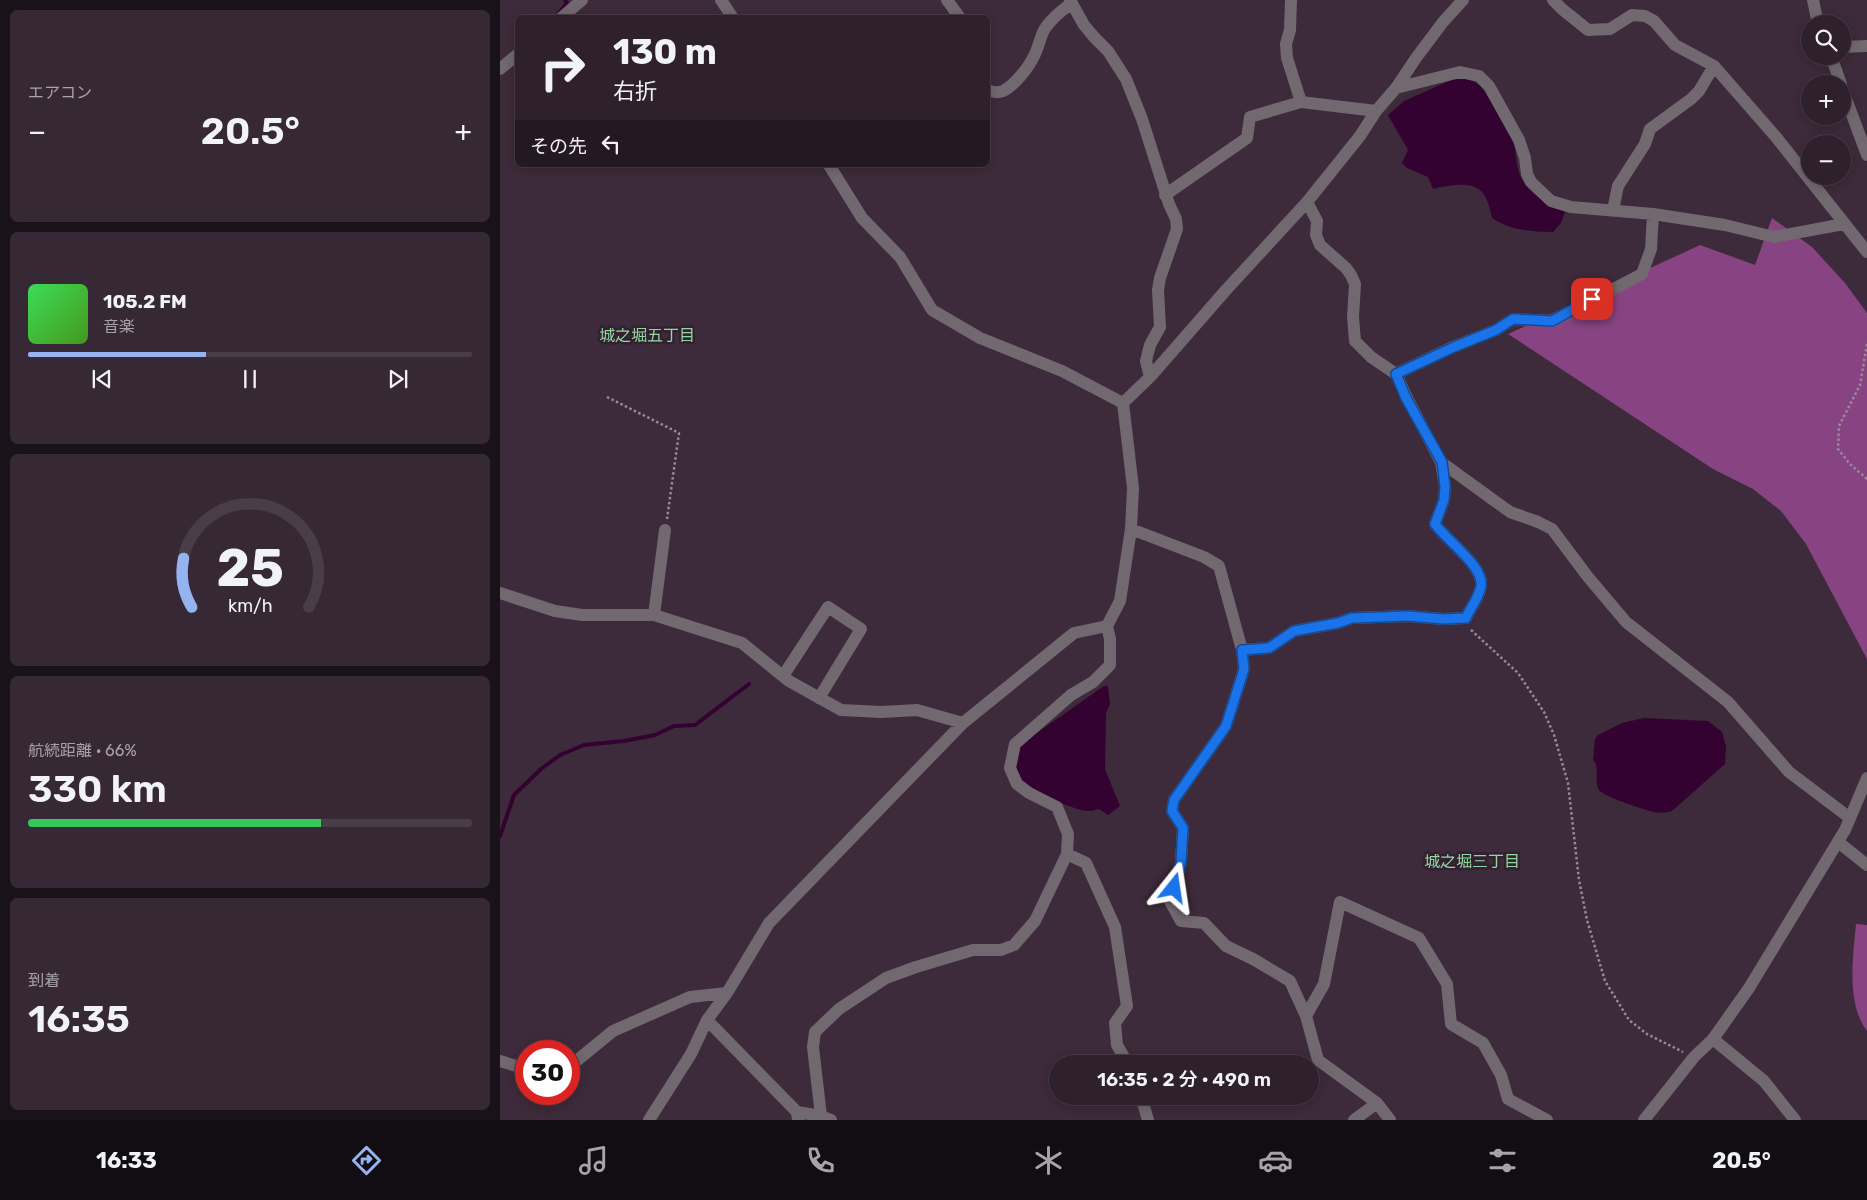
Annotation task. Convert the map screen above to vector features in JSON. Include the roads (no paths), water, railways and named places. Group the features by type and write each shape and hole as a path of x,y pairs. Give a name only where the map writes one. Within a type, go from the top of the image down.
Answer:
{"street":[{"path":"564,15 582,0"},
{"path":"721,0 731,15"},
{"path":"947,0 958,15"},
{"path":"1291,0 1290,30 1286,44 1287,58 1301,102"},
{"path":"1123,403 1150,377 1226,290 1307,202 1360,136 1376,111 1396,88 1421,51 1463,0"},
{"path":"1553,0 1562,10 1588,30 1610,29 1632,15 1645,16 1654,21 1675,45 1714,66 1776,137 1867,252"},
{"path":"1813,0 1816,15"},
{"path":"990,91 1003,91 1019,77 1035,55 1044,29 1058,12 1071,2 1084,25 1108,51 1126,80 1142,119 1165,195 1176,219 1177,229 1159,284 1160,327 1150,345 1146,361 1150,377"},
{"path":"1851,47 1867,46"},
{"path":"500,69 515,56"},
{"path":"1613,210 1618,186 1646,144 1650,129 1691,99 1699,91 1714,66"},
{"path":"1396,88 1460,72 1480,76 1517,135 1527,174 1531,182 1551,201 1571,208 1652,214 1725,226 1774,237 1844,224"},
{"path":"1165,195 1247,138 1250,117 1301,102 1376,111"},
{"path":"1851,112 1867,155"},
{"path":"830,167 862,218 900,257 932,310 980,338 1062,371 1123,403"},
{"path":"1242,650 1269,648 1294,631 1338,623 1352,618 1408,616 1443,619 1466,618 1479,593 1481,580 1476,568 1435,524 1444,500 1445,486 1442,462 1406,398 1396,374 1371,357 1354,342 1352,317 1355,284 1346,268 1320,245 1316,235 1317,221 1307,202"},
{"path":"1396,374 1496,330 1513,319 1552,321 1642,274 1651,250 1652,214"},
{"path":"707,1020 798,1116 826,1118 813,1047 815,1032 839,1009 886,978 916,967 973,950 1001,950 1014,945 1035,920 1067,854 1068,834 1058,807 1029,793 1017,784 1010,768 1015,744 1071,695 1093,682 1110,665 1110,639 1107,626 1120,601 1131,529 1132,488 1123,403"},
{"path":"1442,462 1510,512 1552,529 1588,577 1626,622 1728,702 1789,772 1850,818"},
{"path":"1131,529 1204,557 1219,566 1242,650 1244,669 1226,726 1174,800 1172,811 1183,828 1181,862 1170,901 1181,920 1204,923 1226,946 1253,959 1290,981 1306,1016 1318,1060 1377,1103 1390,1120"},
{"path":"654,615 665,530"},
{"path":"500,593 555,611 582,615 654,615 742,643 782,676 841,710 882,712 917,710 963,723"},
{"path":"782,676 828,607 860,629 819,698"},
{"path":"649,1120 691,1054 707,1020 727,993 769,923 963,723 1074,633 1107,626"},
{"path":"1644,1120 1694,1057 1713,1039 1749,988 1838,842 1867,778"},
{"path":"1838,842 1867,865"},
{"path":"1067,854 1086,863 1115,927 1127,1006 1115,1024 1117,1044 1123,1055"},
{"path":"1306,1016 1324,984 1340,902 1418,938 1447,984 1451,1024 1483,1043 1501,1075 1508,1099 1547,1120"},
{"path":"580,1058 613,1032 690,997 727,993"},
{"path":"1713,1039 1764,1081 1796,1120"},
{"path":"500,1061 515,1066"},
{"path":"1354,1120 1377,1103"},
{"path":"1144,1105 1148,1120"}],"waterway":[{"path":"557,15 567,3 565,0"},
{"path":"500,836 514,795 541,769 560,755 584,745 624,741 655,735 674,726 695,725 749,684"}],"district":[{"name":"城之堀五丁目","path":"647,335"},
{"name":"城之堀三丁目","path":"1472,861"}]}
